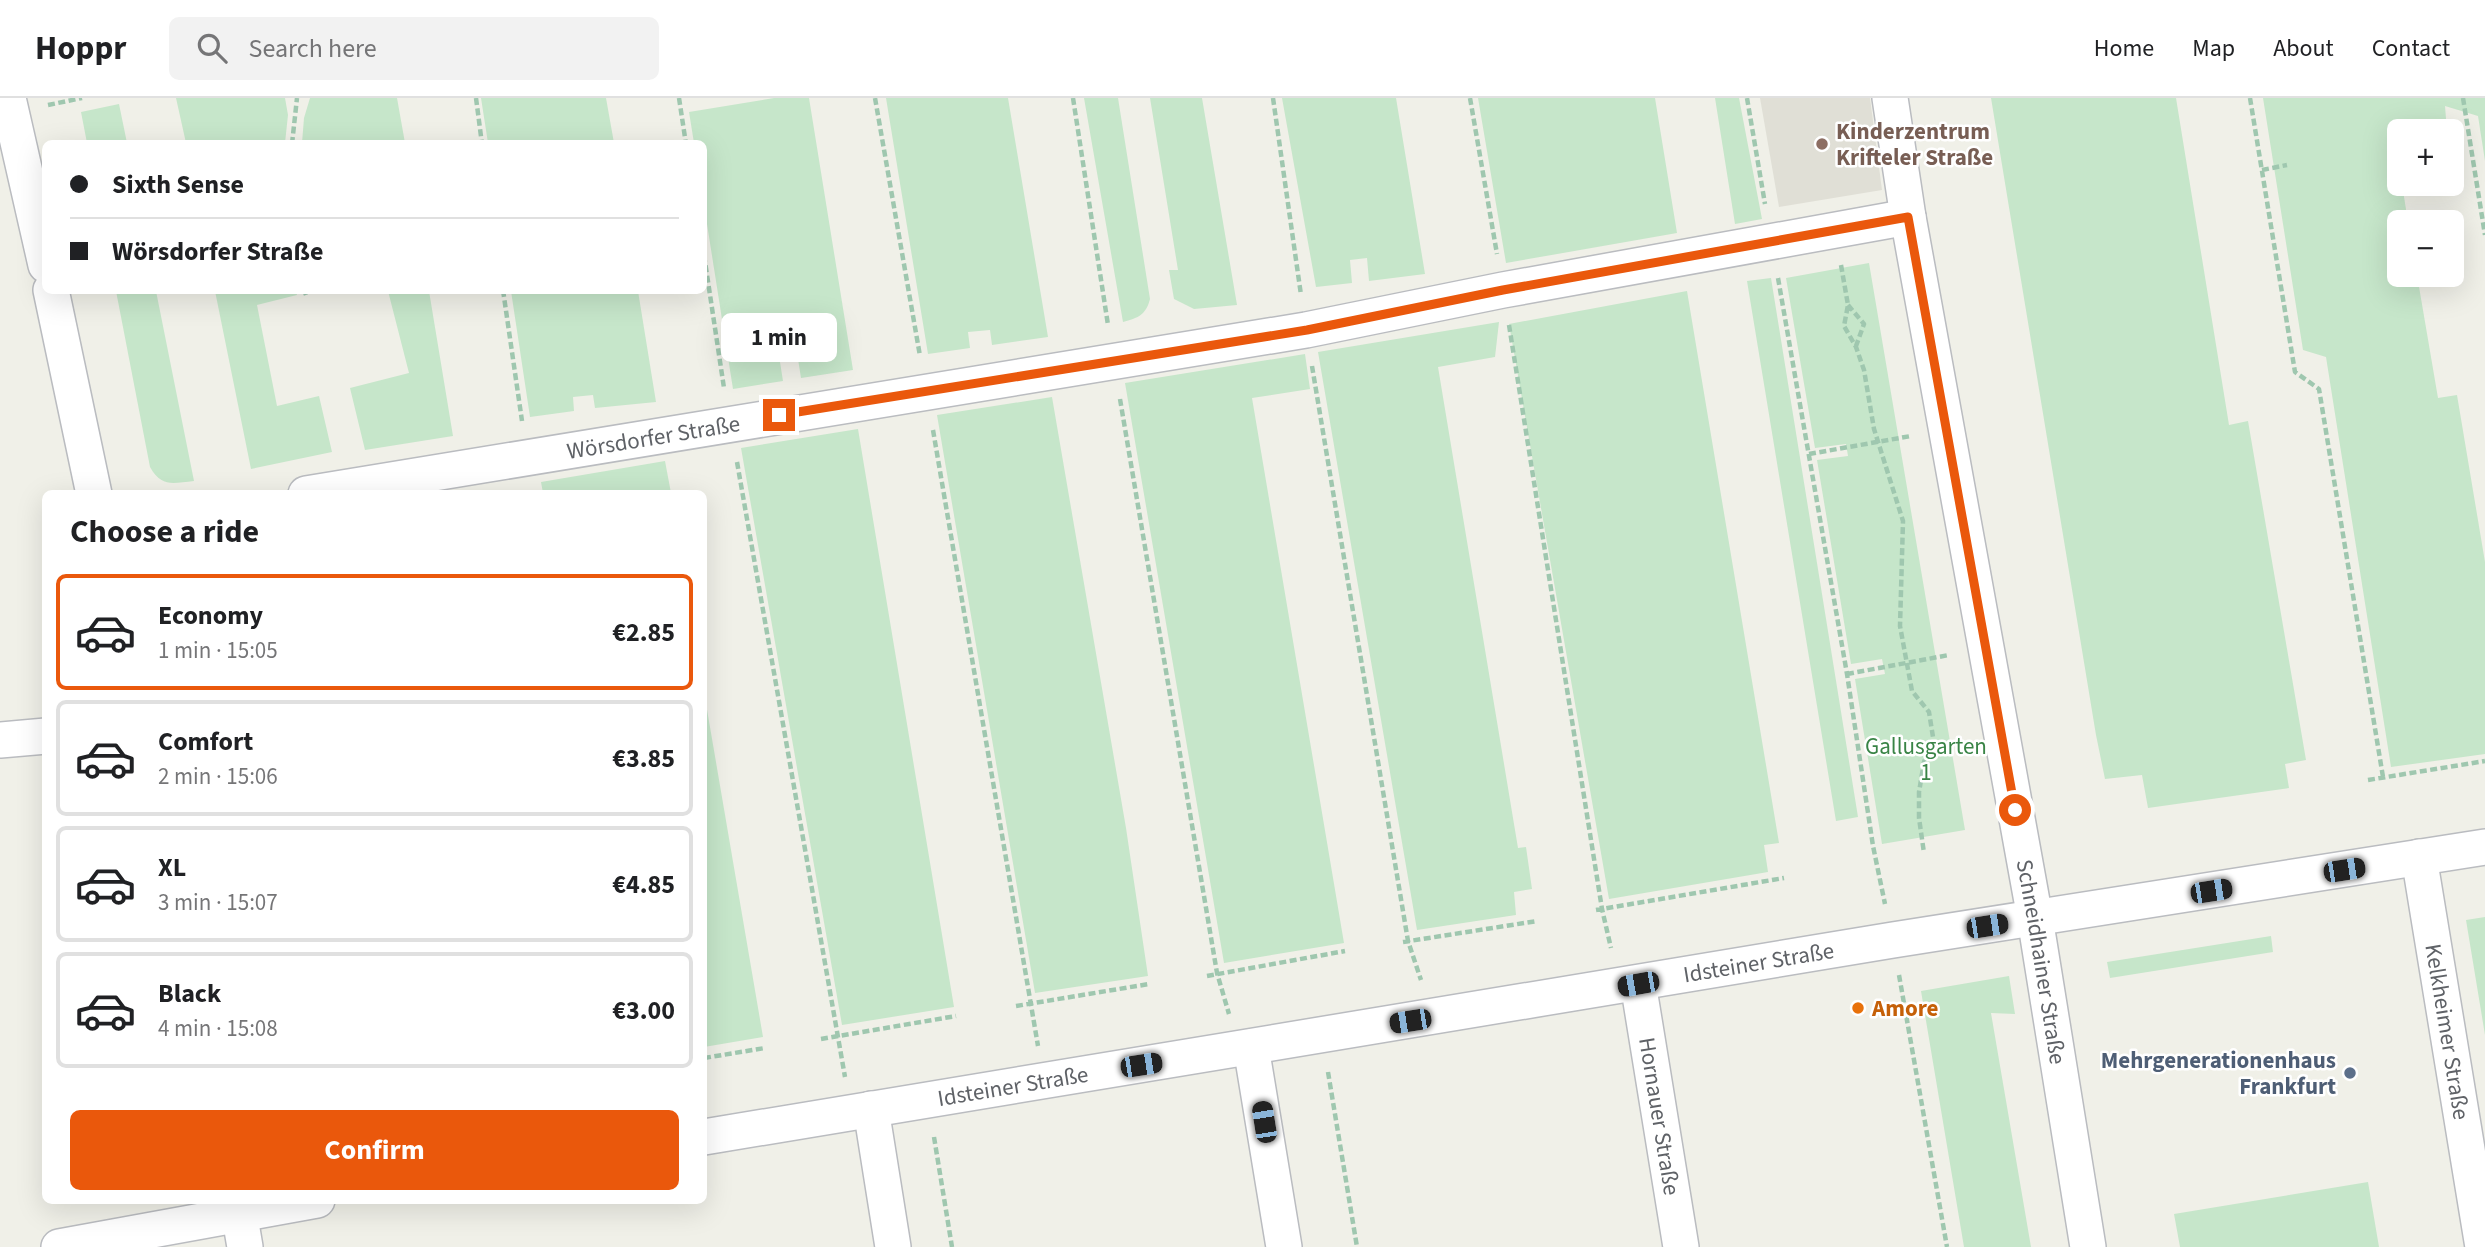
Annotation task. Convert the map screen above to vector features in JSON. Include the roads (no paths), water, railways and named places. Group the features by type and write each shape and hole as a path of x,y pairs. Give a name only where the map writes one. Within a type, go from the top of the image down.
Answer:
{"street":[{"path":"8,98 14,183 42,255"},
{"name":"Schneidhainer Straße","path":"1889,98 1908,217 2035,918 2088,1247"},
{"name":"Wörsdorfer Straße","path":"329,490 1307,330 1503,290 1908,217"},
{"path":"52,294 93,490"},
{"path":"0,740 42,736"},
{"name":"Idsteiner Straße","path":"707,1137 1893,940 2485,847"},
{"name":"Kelkheimer Straße","path":"2419,857 2483,1247"},
{"name":"Hornauer Straße","path":"1629,985 1681,1247"},
{"path":"1245,1048 1284,1247"},
{"path":"861,1111 893,1247"},
{"path":"59,1247 238,1207 272,1204"},
{"path":"238,1207 245,1247"}],"place":[{"name":"Kinderzentrum Krifteler Straße","path":"1822,144"},
{"name":"Amore","path":"1858,1008"},
{"name":"Mehrgenerationenhaus Frankfurt","path":"2350,1073"}],"park label":[{"name":"Gallusgarten 1","path":"1926,759"}]}
